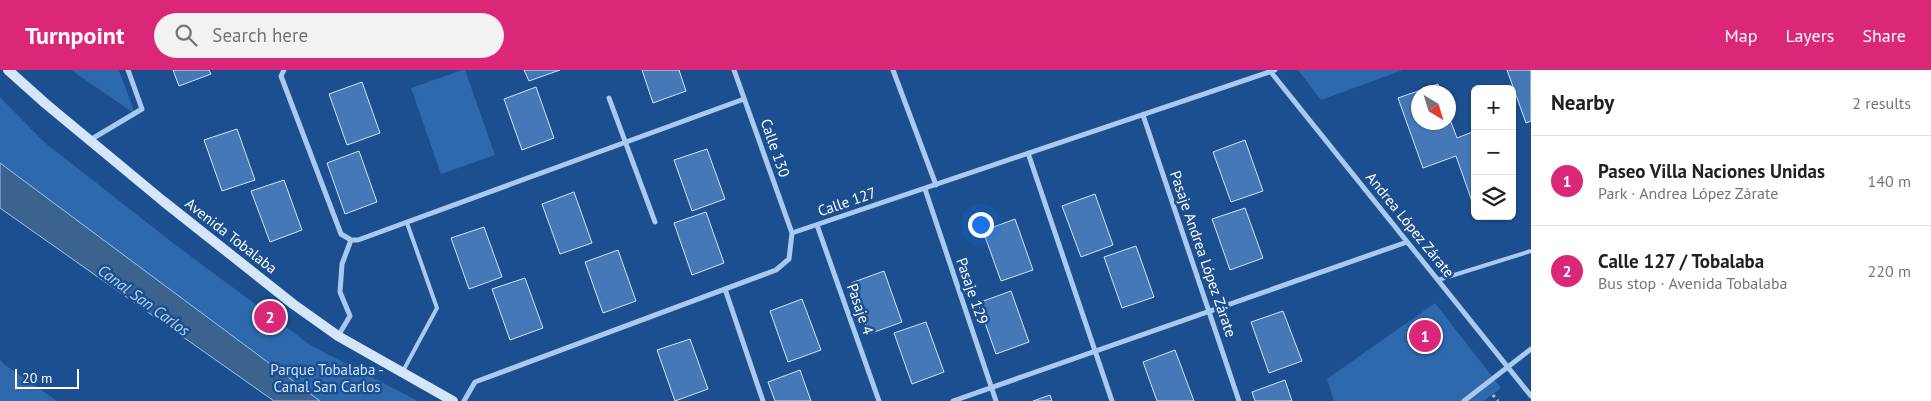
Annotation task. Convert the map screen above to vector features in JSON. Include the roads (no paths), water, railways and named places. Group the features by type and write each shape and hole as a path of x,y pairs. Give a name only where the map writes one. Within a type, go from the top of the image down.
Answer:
{"main road":[{"name":"Avenida Tobalaba","path":"8,70 163,201 338,336 453,401"}],"street":[{"path":"90,140 142,109 128,70"},
{"path":"284,70 281,76 341,234 351,240 358,240 408,223 625,141 744,99"},
{"name":"Calle 130","path":"734,70 792,234"},
{"path":"893,70 936,185"},
{"name":"Calle 127","path":"792,234 1272,70"},
{"name":"Andrea López Zárate","path":"1272,70 1531,396"},
{"path":"609,98 654,222"},
{"name":"Pasaje Andrea López Zárate","path":"1143,115 1239,401"},
{"path":"1028,154 1112,401"},
{"name":"Pasaje 129","path":"924,189 996,401"},
{"name":"Pasaje 4","path":"817,225 879,401"},
{"path":"464,401 475,382 776,270 789,259 792,234"},
{"path":"338,336 350,316 340,292 342,264 351,240"},
{"path":"952,401 1407,242"},
{"path":"725,289 763,401"},
{"path":"1464,401 1531,349"}],"lane":[{"path":"402,372 437,308 408,223"},
{"path":"1438,280 1531,251"}],"water":[{"name":"Canal San Carlos","path":"0,163 320,401 274,401 0,208"}],"place":[{"name":"Calle 127 / Tobalaba","path":"270,317"},
{"name":"Paseo Villa Naciones Unidas","path":"1425,336"}],"park label":[{"name":"Parque Tobalaba - Canal San Carlos","path":"327,378"}]}
